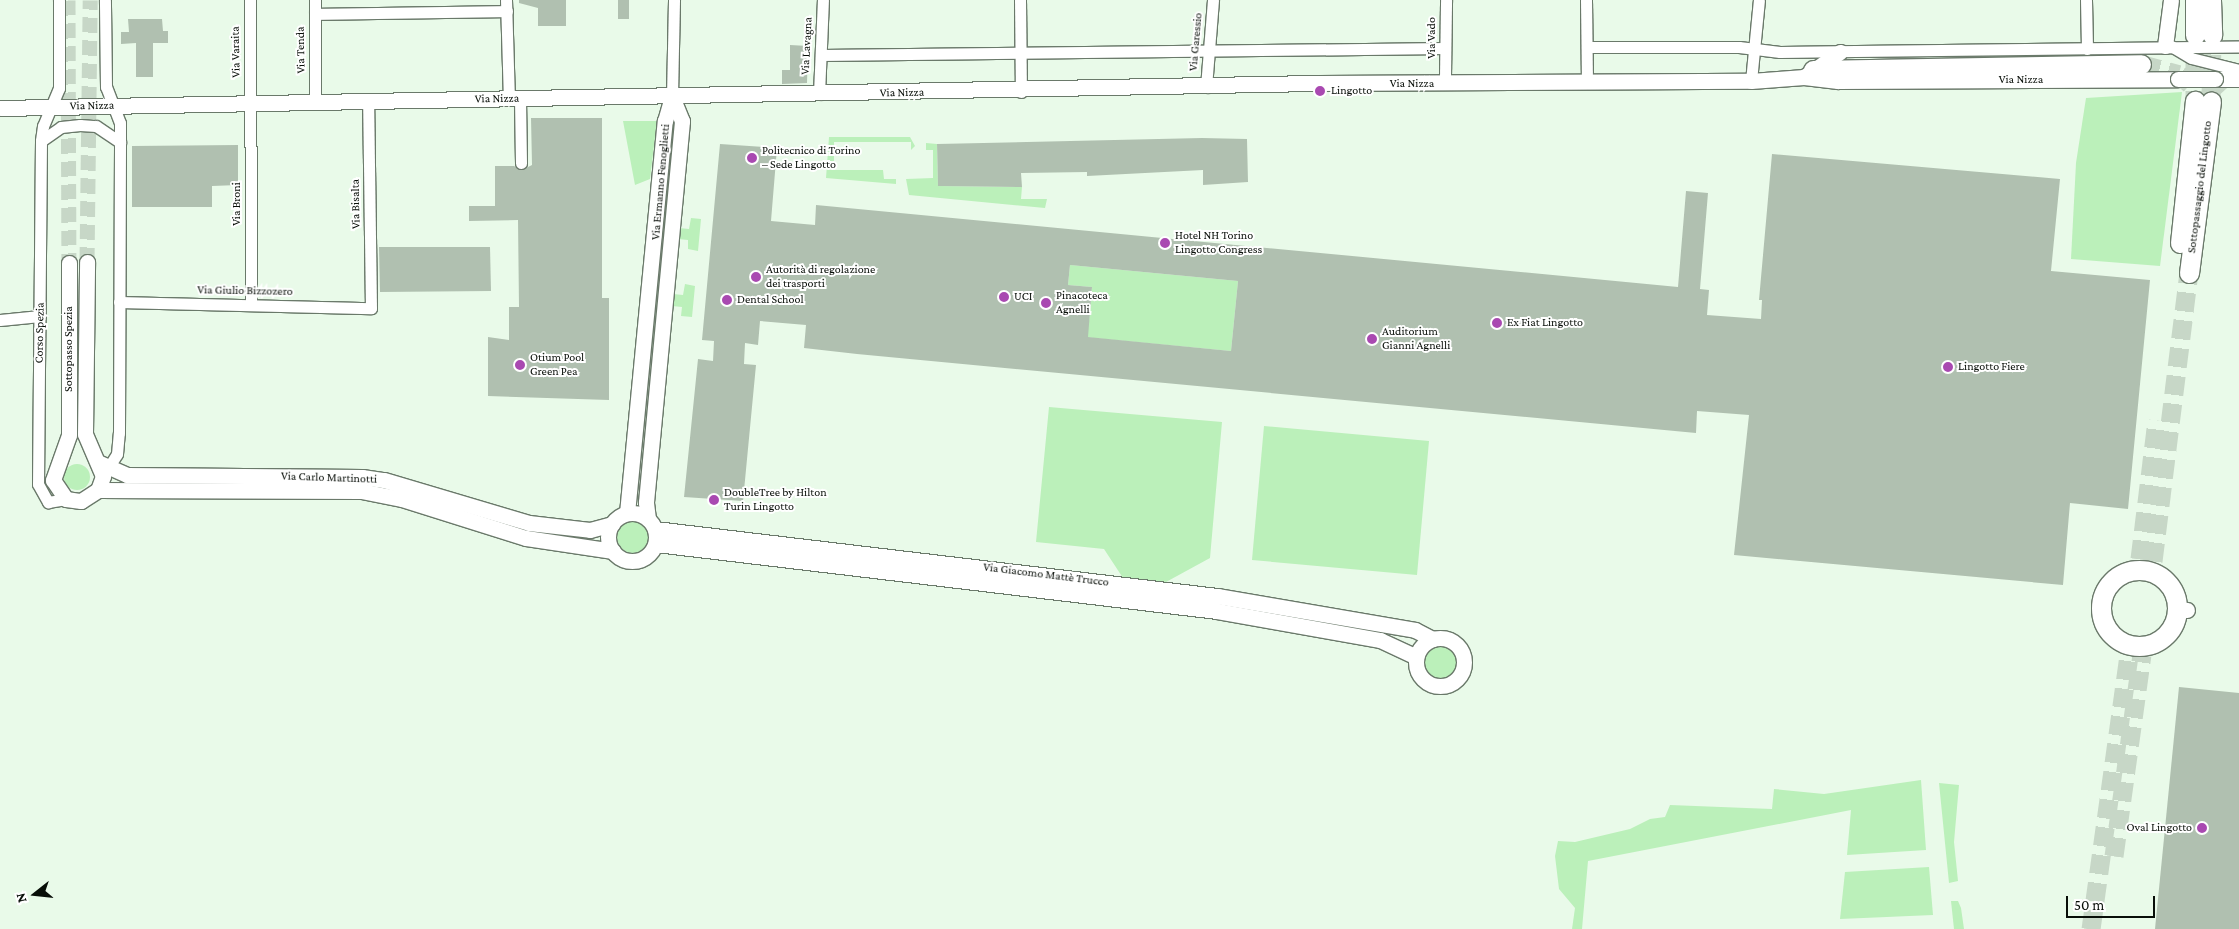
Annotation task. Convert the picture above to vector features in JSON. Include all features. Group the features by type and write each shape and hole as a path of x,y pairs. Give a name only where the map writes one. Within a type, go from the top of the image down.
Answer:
{"main road":[{"path":"2195,0 2203,35 2211,0"},
{"path":"1809,74 2141,64"},
{"name":"Sottopassaggio del Lingotto","path":"2183,273 2203,101"},
{"path":"2146,566 2167,583 2182,610 2167,634 2136,650 2108,630 2101,603 2110,584 2128,572 2146,566"}],"street":[{"name":"Corso Spezia","path":"59,0 58,88 50,107 41,141 38,484 48,502 66,499 81,501 103,474"},
{"path":"103,474 117,454 119,433 120,123 106,87 106,0"},
{"name":"Via Varaita","path":"250,0 251,103"},
{"name":"Via Tenda","path":"315,0 315,101"},
{"path":"672,96 674,0"},
{"name":"Via Lavagna","path":"819,94 823,0"},
{"path":"1020,0 1021,92"},
{"name":"Via Garessio","path":"1206,86 1214,0"},
{"name":"Via Vado","path":"1445,76 1446,0"},
{"path":"1586,0 1587,82"},
{"path":"1751,81 1760,0"},
{"path":"2086,0 2087,49"},
{"path":"2168,46 2171,0"},
{"path":"315,14 506,5 521,163"},
{"path":"2168,46 2191,58 2239,70"},
{"path":"1587,47 1840,52 2239,46"},
{"path":"821,55 1446,48"},
{"path":"1809,74 1840,52"},
{"name":"Via Nizza","path":"0,108 368,100 1021,92 1206,86 1751,81 1809,74 1838,81 2239,79"},
{"name":"Via Ermanno Fenoglietti","path":"627,513 665,121 672,96"},
{"name":"Via Ermanno Fenoglietti","path":"653,531 646,502 682,121 672,96"},
{"name":"Via Bisalta","path":"368,100 371,308"},
{"name":"Via Broni","path":"251,103 251,305"},
{"path":"41,141 61,127 80,125 96,126 120,142"},
{"name":"Sottopasso Spezia","path":"87,262 85,434 103,474"},
{"name":"Sottopasso Spezia","path":"66,499 55,486 53,473 69,435 69,263"},
{"name":"Via Giulio Bizzozero","path":"119,302 371,308"},
{"path":"0,320 40,316"},
{"name":"Via Carlo Martinotti","path":"103,474 362,476 406,486 530,523 590,530 612,524"},
{"name":"Via Carlo Martinotti","path":"103,474 362,491 402,499 526,538 613,551"},
{"path":"627,513 653,531 650,554 637,561 625,560 613,551 608,538 612,524 627,513"},
{"name":"Via Giacomo Mattè Trucco","path":"653,531 1217,596 1415,630 1433,639"},
{"name":"Via Giacomo Mattè Trucco","path":"653,531 1217,611 1380,640 1416,657"},
{"path":"1433,639 1449,640 1459,648 1464,665 1457,679 1442,686 1428,683 1420,674 1416,657 1422,646 1433,639"}],"green space":[{"path":"2182,92 2160,266 2071,259 2076,163 2086,98"},
{"path":"623,121 657,121 650,179 635,185"},
{"path":"829,137 910,137 915,146 911,150 911,142 834,142 834,170 883,170 884,179 896,179 896,184 826,178"},
{"path":"926,143 937,144 938,186 1022,187 1021,199 1047,199 1045,208 909,195 906,179 933,178 933,150 926,150"},
{"path":"691,218 701,219 698,251 688,249 688,240 678,239 679,228 689,229"},
{"path":"1070,265 1238,281 1231,351 1062,335 1089,321 1092,287 1068,285"},
{"path":"685,284 695,286 692,317 681,316 682,307 672,306 673,294 683,295"},
{"path":"1049,407 1222,422 1210,558 1166,582 1123,578 1104,549 1036,542"},
{"path":"1264,426 1429,441 1417,575 1252,560"},
{"path":"77,464 86,468 90,477 86,486 77,490 68,486 64,477 68,468"},
{"path":"633,521 639,522 644,526 648,531 648,543 644,548 639,552 633,553 627,552 622,548 618,543 617,537 618,531 622,526 627,522"},
{"path":"1439,644 1446,645 1452,649 1456,655 1456,669 1452,675 1446,679 1439,680 1432,679 1426,675 1422,669 1421,662 1422,655 1426,649 1432,645"},
{"path":"1921,780 1926,850 1847,855 1851,810 1588,861 1582,929 1572,929 1575,908 1559,889 1555,856 1558,841 1575,842 1630,829 1650,819 1665,817 1670,805 1772,809 1774,789 1824,794"},
{"path":"1939,783 1959,785 1954,842 1958,881 1949,883"},
{"path":"1929,867 1933,915 1840,919 1845,872"},
{"path":"1951,901 1958,901 1964,929 1954,929"}],"building":[{"path":"519,0 566,0 566,26 538,26 538,8 519,3"},
{"path":"618,0 629,0 629,19 618,19"},
{"path":"128,19 162,19 163,31 168,31 168,43 153,43 153,77 136,77 136,43 121,44 121,32 129,32"},
{"path":"790,45 808,46 807,83 782,84 782,70 790,70"},
{"path":"531,118 602,118 602,298 609,298 609,400 488,396 488,337 509,340 509,307 519,307 518,220 469,221 469,206 495,206 495,166 514,166 522,170 532,165"},
{"path":"1202,138 1247,139 1248,182 1203,185 1203,170 1087,176 1087,172 1021,173 1022,187 938,186 937,144"},
{"path":"720,144 777,148 771,221 815,225 816,205 1678,287 1686,191 1708,193 1700,289 1709,290 1707,315 1761,319 1762,300 1759,300 1772,154 2060,179 2051,271 2150,280 2128,509 2070,503 2063,585 1734,555 1749,415 1697,411 1696,433 857,354 804,348 806,325 760,321 758,345 745,343 744,364 756,365 743,501 684,497 698,359 713,361 714,341 702,340","holes":["1070,265 1238,281 1231,351 1088,337 1092,287 1068,285"]},
{"path":"238,145 238,185 212,186 212,207 132,207 132,146"},
{"path":"379,247 490,247 491,291 380,292"},
{"name":"Oval Lingotto","path":"2179,687 2239,693 2239,929 2155,929"}],"tunnel":[{"path":"68,0 69,263"},
{"path":"87,262 90,0"},
{"path":"2195,35 2195,101"},
{"path":"2211,101 2212,35"},
{"path":"2141,64 2179,74 2190,84"},
{"path":"2211,92 2232,73"},
{"path":"2153,561 2189,273"},
{"path":"2140,559 2157,420"},
{"path":"2091,929 2129,654"},
{"path":"2114,856 2142,655"}],"place":[{"name":"Lingotto","path":"1320,91"},
{"name":"Politecnico di Torino – Sede Lingotto","path":"752,158"},
{"name":"Hotel NH Torino Lingotto Congress","path":"1165,243"},
{"name":"Autorità di regolazione dei trasporti","path":"756,277"},
{"name":"UCI","path":"1004,297"},
{"name":"Dental School","path":"727,300"},
{"name":"Pinacoteca Agnelli","path":"1046,303"},
{"name":"Ex Fiat Lingotto","path":"1497,323"},
{"name":"Auditorium Gianni Agnelli","path":"1372,339"},
{"name":"Otium Pool Green Pea","path":"520,365"},
{"name":"Lingotto Fiere","path":"1948,367"},
{"name":"DoubleTree by Hilton Turin Lingotto","path":"714,500"},
{"name":"Oval Lingotto","path":"2202,828"}]}
